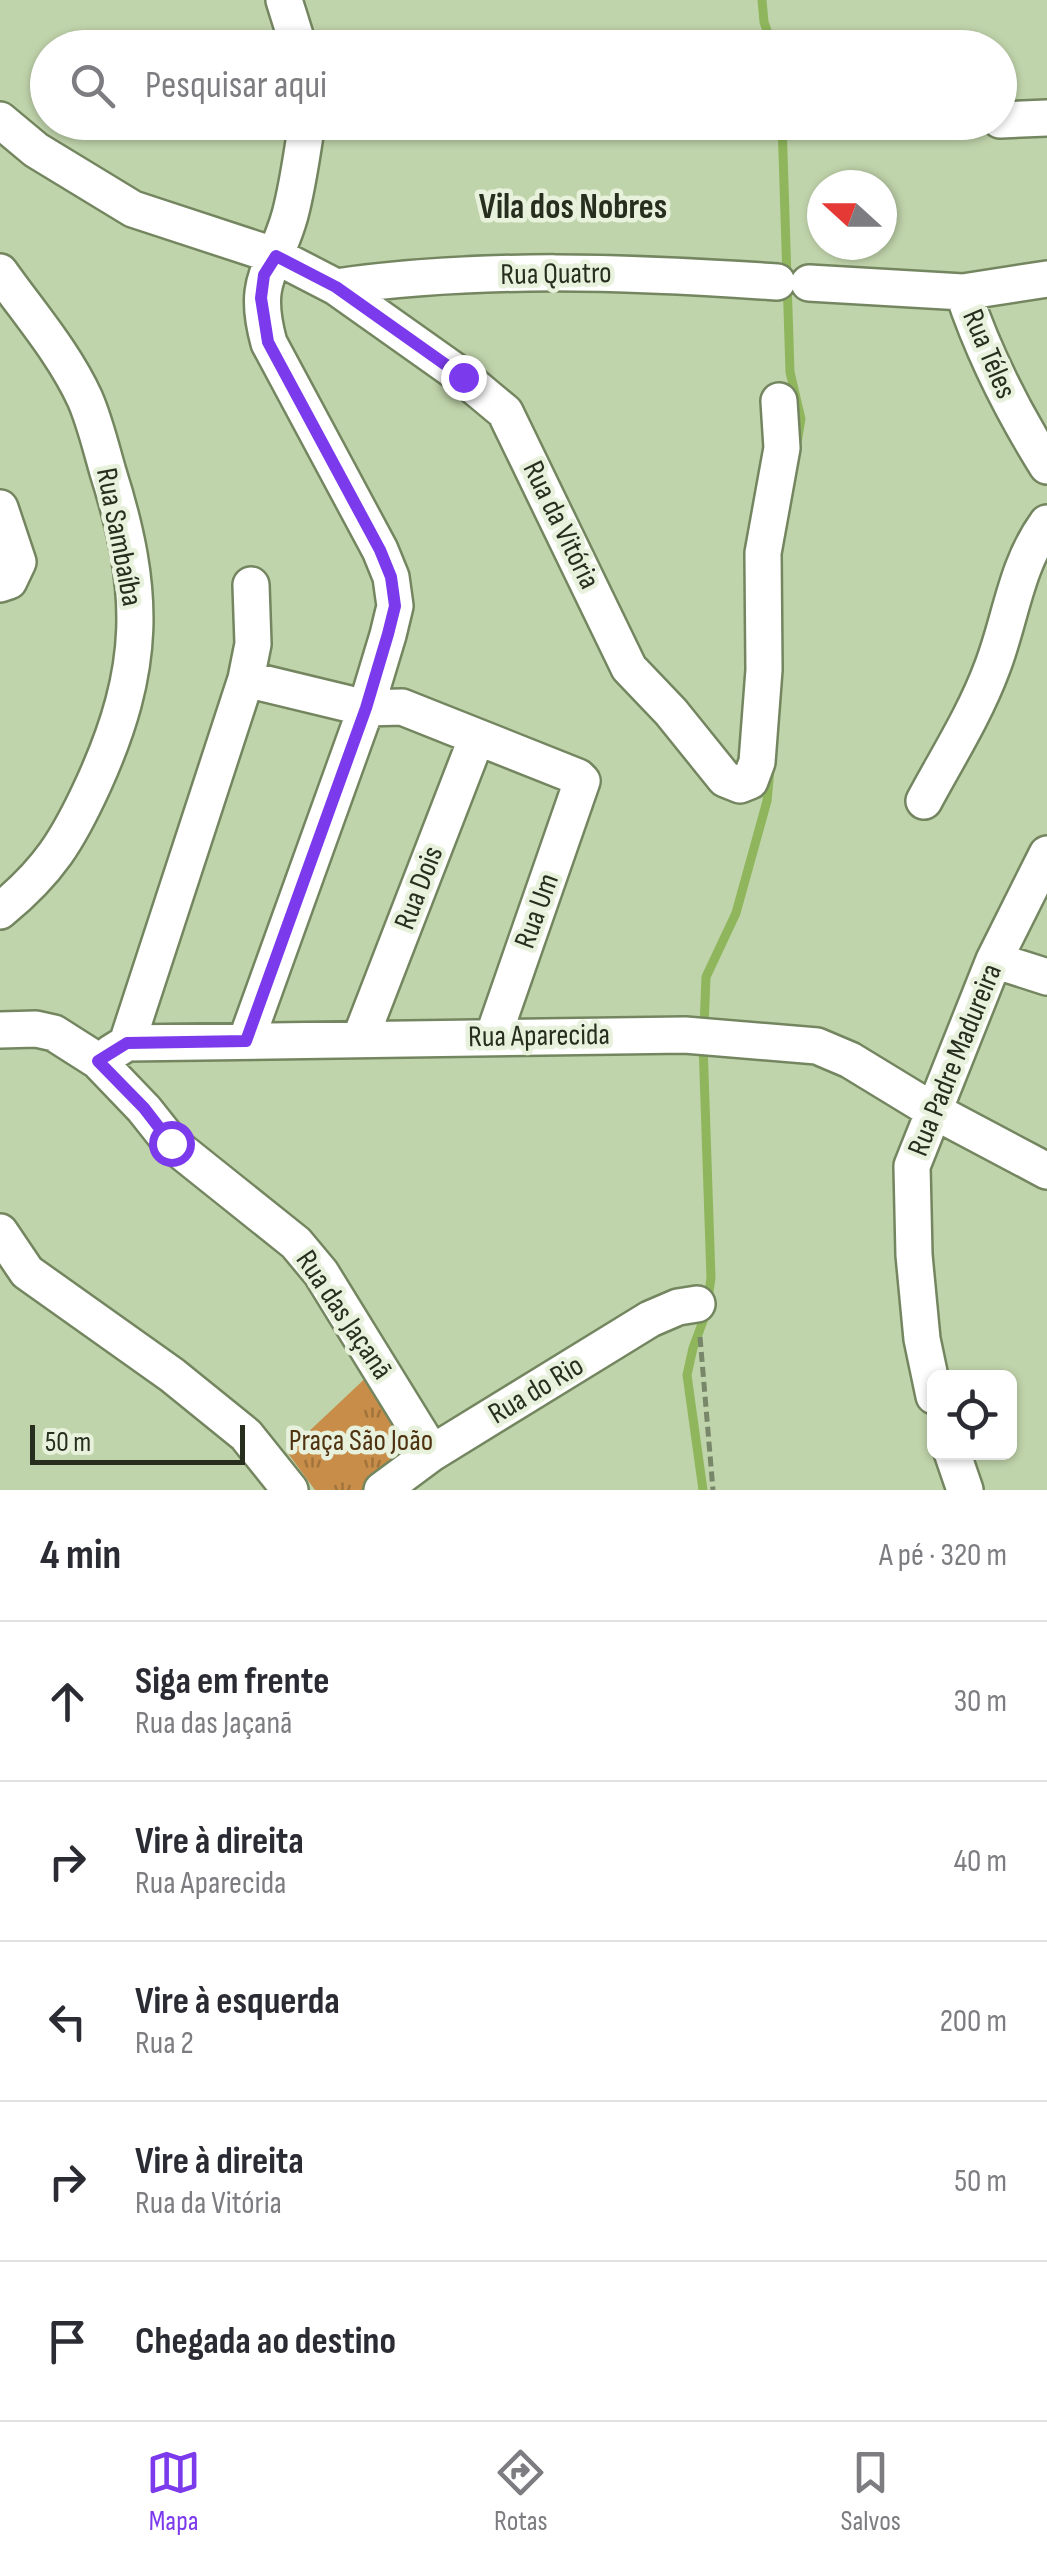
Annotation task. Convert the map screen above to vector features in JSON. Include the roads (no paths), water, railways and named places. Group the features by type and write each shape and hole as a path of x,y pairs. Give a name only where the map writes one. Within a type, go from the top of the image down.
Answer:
{"street":[{"path":"284,0 293,30"},
{"path":"1017,119 1047,118"},
{"name":"Rua da Vitória","path":"0,120 36,150 134,210 276,256 336,287 506,412 630,668 672,712 725,779 740,785 750,781 757,762 764,670 763,553 780,472 779,400"},
{"path":"246,1041 366,708 395,606 391,577 380,550 268,342 261,298 264,275 276,256 290,216 304,140"},
{"name":"Rua Sambaíba","path":"0,272 64,360 86,401 120,514 134,590 136,632 129,692 113,741 87,798 54,860 0,910"},
{"name":"Rua Quatro","path":"336,287 402,278 641,272 963,292 1047,279"},
{"name":"Rua Téles","path":"963,292 1002,392 1047,466"},
{"path":"0,508 18,562 5,583"},
{"path":"924,801 990,676 1023,564 1047,523"},
{"path":"113,1052 246,679 253,644 251,585"},
{"path":"246,679 366,708 402,708 477,736"},
{"name":"Rua Um","path":"477,736 578,777 582,786 493,1037"},
{"name":"Rua Dois","path":"360,1039 477,736"},
{"name":"Rua Padre Madureira","path":"929,1370 914,1255 912,1166 994,960 1047,854"},
{"path":"994,960 1047,977"},
{"name":"Rua das Jaçanã","path":"0,1030 54,1032 113,1052 144,1108 171,1143 296,1243 321,1273 432,1452"},
{"name":"Rua Aparecida","path":"113,1052 246,1041 685,1035 817,1046 850,1060 932,1110 1047,1171"},
{"path":"0,1232 27,1272 172,1376 246,1435 290,1490"},
{"name":"Rua do Rio","path":"382,1490 432,1452 650,1319 696,1304"},
{"path":"955,1460 965,1490"}],"waterway":[{"path":"762,0 767,30"},
{"path":"783,140 790,372 801,419 797,443"},
{"path":"704,1027 706,977 736,913 767,801 770,769"},
{"path":"703,1043 711,1278 706,1313 687,1375 703,1490"}],"district":[{"name":"Vila dos Nobres","path":"573,207"}],"park label":[{"name":"Praça São João","path":"361,1441"}]}
